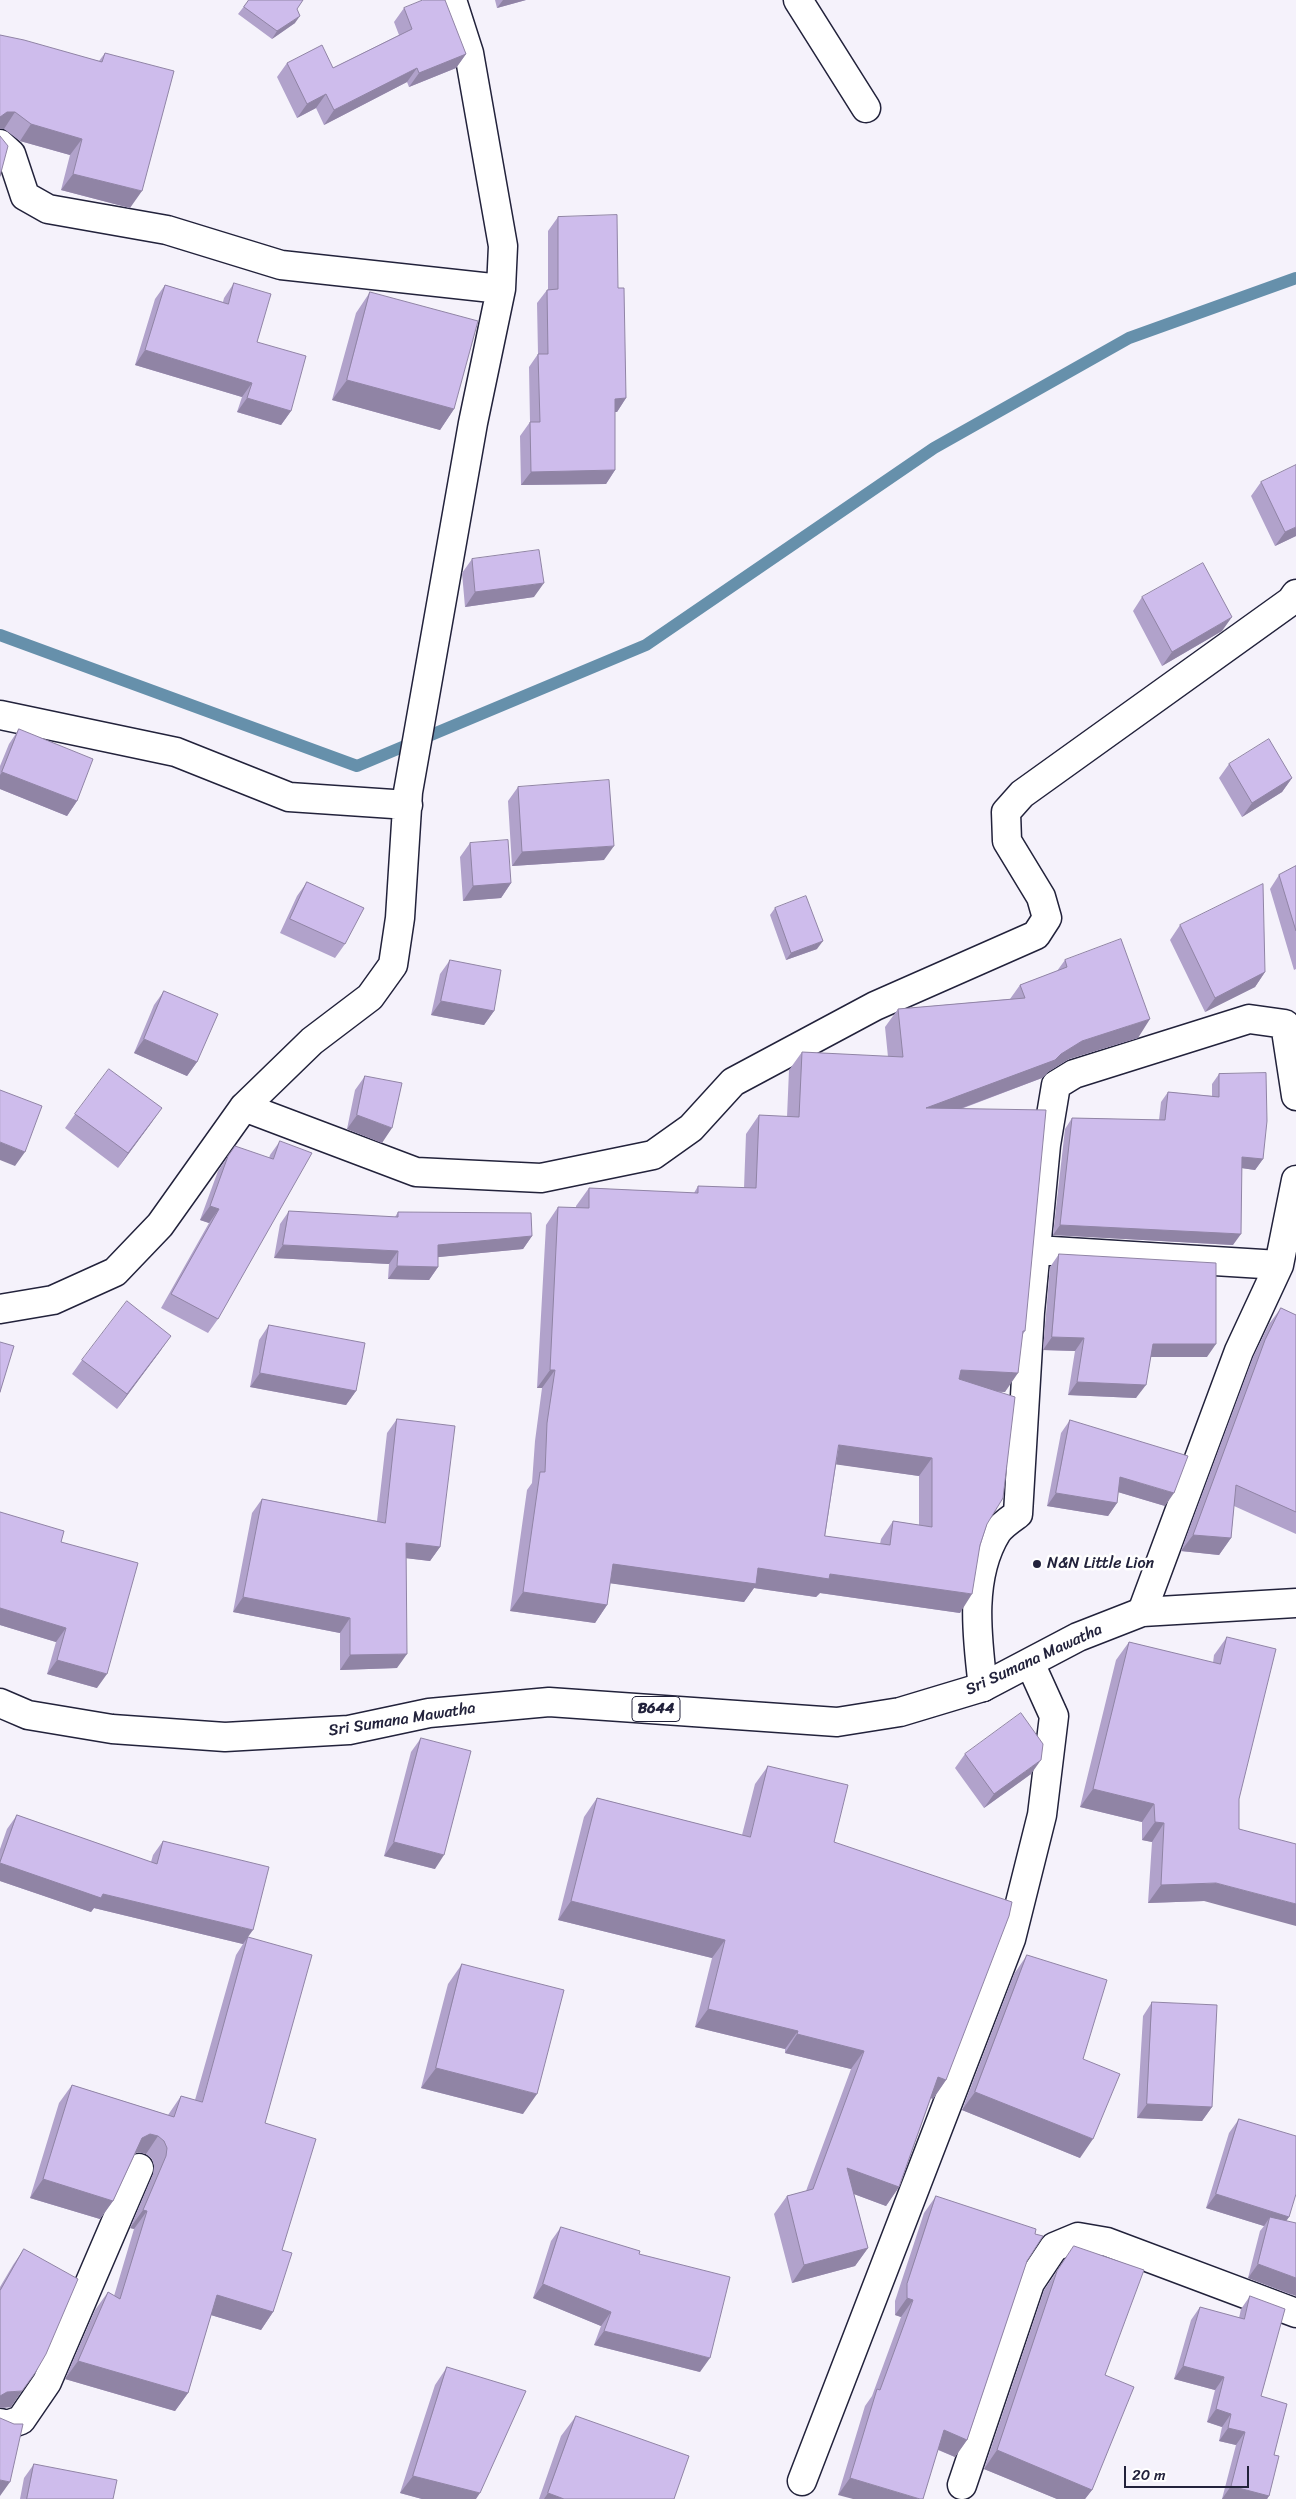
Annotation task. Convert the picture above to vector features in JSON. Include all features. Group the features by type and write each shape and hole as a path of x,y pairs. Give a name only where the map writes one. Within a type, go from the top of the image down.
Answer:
{"street":[{"path":"0,1309 53,1300 115,1272 160,1225 244,1107 312,1041 370,997 393,965 400,918 408,798 473,423 501,289 503,246 469,53 452,0"},
{"path":"798,0 866,108"},
{"path":"0,144 11,154 25,196 48,209 167,230 281,265 501,289"},
{"path":"244,1107 416,1172 541,1178 654,1155 691,1128 733,1082 875,1006 1036,935 1047,918 1041,897 1007,841 1006,812 1022,794 1291,601 1296,594"},
{"path":"0,715 176,752 289,797 408,798"},
{"path":"983,1687 976,1620 984,1566 998,1531 1018,1514 1036,1250 1046,1145 1056,1086 1074,1074 1249,1019 1285,1024 1296,1096"},
{"path":"1142,1612 1238,1351 1279,1264 1296,1180"},
{"path":"1036,1250 1279,1264"},
{"name":"Sri Sumana Mawatha","path":"0,1703 28,1715 112,1730 225,1736 349,1730 429,1713 550,1702 837,1722 900,1712 983,1687 1078,1637 1142,1612 1296,1603"},
{"path":"802,2481 1011,1938 1042,1814 1054,1716 1030,1663"},
{"path":"0,2423 7,2425 22,2420 47,2382 139,2168"},
{"path":"962,2485 1030,2283 1054,2248 1078,2238 1107,2242 1296,2313"}],"building":[{"path":"249,0 303,0 297,9 300,16 277,31 244,7"},
{"path":"423,0 445,0 466,54 419,73 417,68 334,110 326,94 307,104 287,63 322,45 333,68 412,29 404,8"},
{"path":"0,35 102,62 105,53 174,71 142,191 73,174 82,139 31,124 15,112 7,112 0,117"},
{"path":"0,136 8,146 0,176"},
{"path":"617,215 618,288 624,288 626,398 615,399 615,470 531,472 530,422 540,422 538,354 548,354 547,290 558,289 558,217"},
{"path":"234,283 271,294 257,342 306,356 291,411 247,398 252,383 145,350 165,285 228,304"},
{"path":"370,292 478,321 454,409 347,380"},
{"path":"1296,465 1296,527 1285,532 1261,482"},
{"path":"539,550 544,583 475,592 472,559"},
{"path":"1203,563 1232,617 1172,652 1142,597"},
{"path":"19,729 93,759 77,801 2,772"},
{"path":"1269,739 1292,778 1252,803 1229,764"},
{"path":"609,780 614,846 522,852 518,787"},
{"path":"508,840 511,883 473,886 470,843"},
{"path":"1296,866 1296,931 1279,875"},
{"path":"307,882 364,908 345,944 290,919"},
{"path":"1263,884 1265,972 1215,998 1180,925"},
{"path":"806,896 823,941 791,953 775,908"},
{"path":"1121,939 1150,1019 1082,1041 1055,1060 926,1108 1046,1110 1025,1331 1023,1331 1018,1373 961,1370 959,1379 1015,1397 1003,1498 987,1524 980,1545 972,1594 830,1574 829,1579 758,1568 756,1584 613,1564 607,1605 523,1592 540,1472 545,1472 547,1423 555,1370 550,1370 558,1207 589,1208 589,1188 698,1193 698,1186 756,1188 759,1115 799,1117 802,1052 903,1057 898,1009 1025,998 1020,985 1067,967 1065,960","holes":["839,1445 932,1458 932,1527 893,1521 890,1545 825,1536"]},
{"path":"450,960 501,970 494,1011 441,1001"},
{"path":"164,991 218,1014 197,1062 144,1039"},
{"path":"109,1069 162,1108 128,1153 75,1114"},
{"path":"1266,1073 1267,1121 1263,1159 1242,1157 1241,1234 1060,1225 1072,1118 1165,1120 1168,1092 1219,1097 1219,1074"},
{"path":"365,1076 402,1083 392,1128 357,1115"},
{"path":"0,1090 42,1106 25,1152 0,1142"},
{"path":"280,1141 312,1153 218,1319 171,1294 219,1209 210,1206 228,1156 235,1146 273,1159"},
{"path":"289,1211 398,1217 398,1212 531,1213 532,1236 438,1245 438,1267 397,1266 398,1251 283,1245"},
{"path":"1059,1254 1216,1263 1216,1344 1153,1344 1146,1385 1077,1382 1084,1338 1052,1337"},
{"path":"127,1301 171,1336 127,1394 82,1360"},
{"path":"1281,1308 1296,1315 1296,1512 1236,1485 1231,1538 1193,1535 1265,1340"},
{"path":"269,1325 365,1343 356,1391 260,1373"},
{"path":"0,1342 14,1346 0,1392"},
{"path":"397,1419 455,1426 440,1547 406,1543 407,1654 350,1655 350,1618 243,1597 262,1499 385,1523"},
{"path":"1070,1420 1188,1456 1174,1493 1120,1477 1117,1503 1056,1493"},
{"path":"0,1512 64,1531 61,1542 138,1563 107,1674 57,1660 66,1628 0,1608"},
{"path":"1227,1637 1276,1649 1239,1799 1239,1829 1296,1844 1296,1904 1216,1883 1161,1885 1164,1823 1155,1822 1154,1804 1093,1789 1129,1642 1220,1664"},
{"path":"1021,1713 1043,1744 1041,1760 994,1794 965,1754"},
{"path":"421,1738 471,1751 444,1855 394,1842"},
{"path":"768,1766 848,1785 834,1842 1012,1902 1009,1916 946,2080 938,2077 899,2187 847,2168 868,2248 804,2265 787,2196 813,2189 864,2051 797,2034 798,2031 708,2009 725,1940 571,1901 597,1798 750,1837"},
{"path":"17,1815 157,1864 163,1841 269,1867 253,1930 103,1894 101,1898 0,1863"},
{"path":"248,1937 312,1955 265,2123 316,2139 282,2250 292,2253 273,2312 217,2295 188,2393 78,2361 108,2292 120,2299 147,2211 143,2210 166,2156 167,2148 164,2141 158,2136 150,2134 142,2138 113,2201 43,2179 72,2085 174,2117 181,2096 202,2102"},
{"path":"1027,1955 1107,1980 1083,2059 1120,2074 1093,2139 975,2092"},
{"path":"462,1964 564,1990 537,2094 436,2068"},
{"path":"1152,2002 1217,2005 1212,2107 1147,2104"},
{"path":"1239,2119 1296,2136 1296,2194 1289,2217 1216,2194"},
{"path":"936,2196 1036,2229 1035,2234 1043,2236 1027,2261 967,2440 944,2430 923,2499 920,2499 850,2478 877,2389 880,2390 913,2300 907,2298 907,2284"},
{"path":"1270,2217 1296,2223 1296,2278 1258,2264"},
{"path":"561,2227 640,2251 639,2254 730,2277 710,2358 604,2331 611,2312 543,2284"},
{"path":"1074,2246 1144,2270 1105,2375 1134,2387 1092,2490 997,2450 1057,2271"},
{"path":"24,2249 78,2279 46,2354 35,2373 22,2391 7,2392 0,2396 0,2291"},
{"path":"1250,2296 1285,2309 1261,2396 1287,2404 1274,2455 1279,2456 1269,2496 1231,2486 1245,2432 1228,2428 1231,2414 1216,2409 1224,2377 1183,2366 1200,2307 1244,2319"},
{"path":"447,2367 526,2391 480,2493 413,2476"},
{"path":"576,2416 689,2456 674,2499 564,2499 548,2493"},
{"path":"0,2418 14,2424 23,2424 10,2482 0,2480"},
{"path":"34,2464 117,2480 113,2499 27,2499"}],"waterway":[{"path":"0,635 357,766 646,645 934,448 1129,338 1296,278"}],"place":[{"name":"N&N Little Lion","path":"1037,1564"}]}
